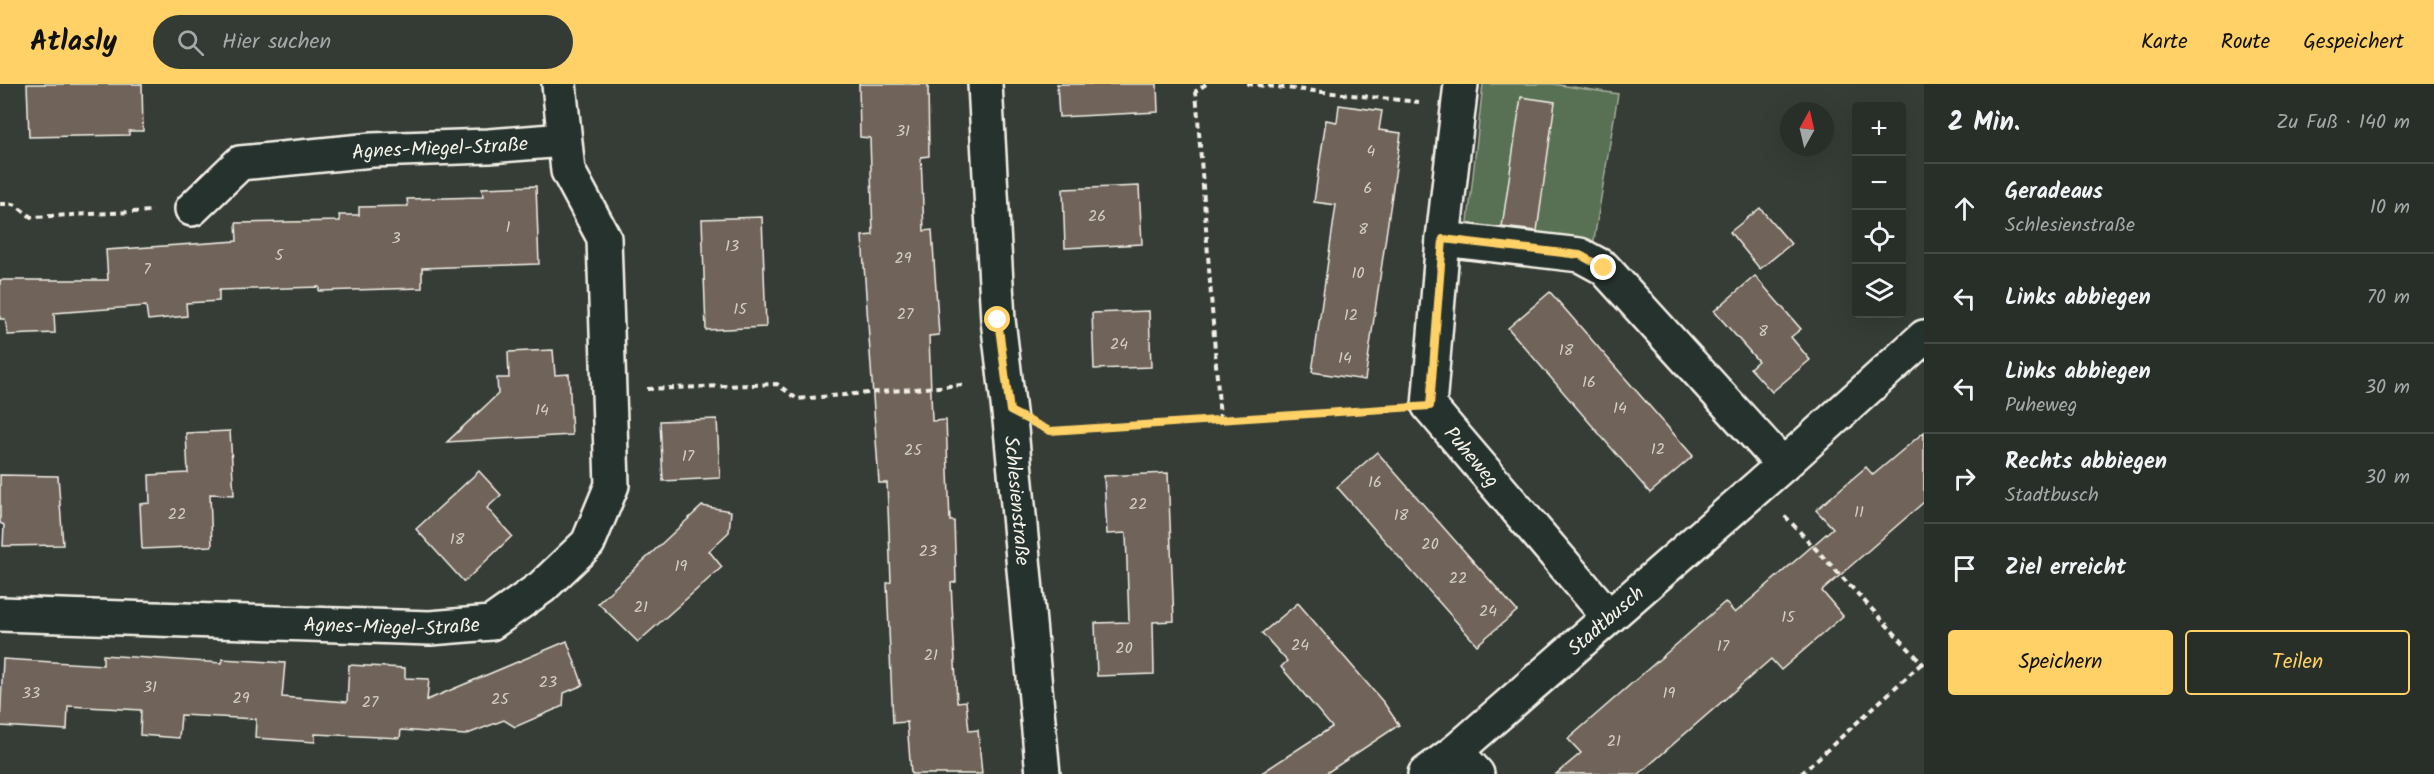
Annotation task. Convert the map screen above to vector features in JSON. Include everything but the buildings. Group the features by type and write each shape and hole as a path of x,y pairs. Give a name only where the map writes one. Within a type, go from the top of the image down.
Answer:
{"street":[{"name":"Agnes-Miegel-Straße","path":"0,614 430,628 490,623 542,587 588,543 612,485 604,238 568,171 559,84"},
{"name":"Schlesienstraße","path":"985,84 998,320 1010,411 1043,774"},
{"path":"1430,406 1443,239 1460,95"},
{"name":"Agnes-Miegel-Straße","path":"192,209 240,163 372,150 489,146 564,140"},
{"path":"1443,239 1580,255 1604,268 1783,465"},
{"name":"Stadtbusch","path":"1425,774 1467,763 1609,617 1783,465 1924,337"},
{"name":"Puheweg","path":"1430,406 1609,617"}],"path":[{"path":"1206,84 1196,91 1220,419"},
{"path":"1247,84 1460,95"},
{"path":"0,204 14,204 31,218 192,209"},
{"path":"610,390 777,384 797,399 961,385 1050,431 1430,406"},
{"path":"1757,487 1923,664 1801,774"}],"green space":[{"path":"1483,84 1553,84 1618,94 1593,246 1467,231"}],"route":[{"path":"998,320 1010,411 1050,431 1430,406 1443,239 1580,255 1604,268"}]}
